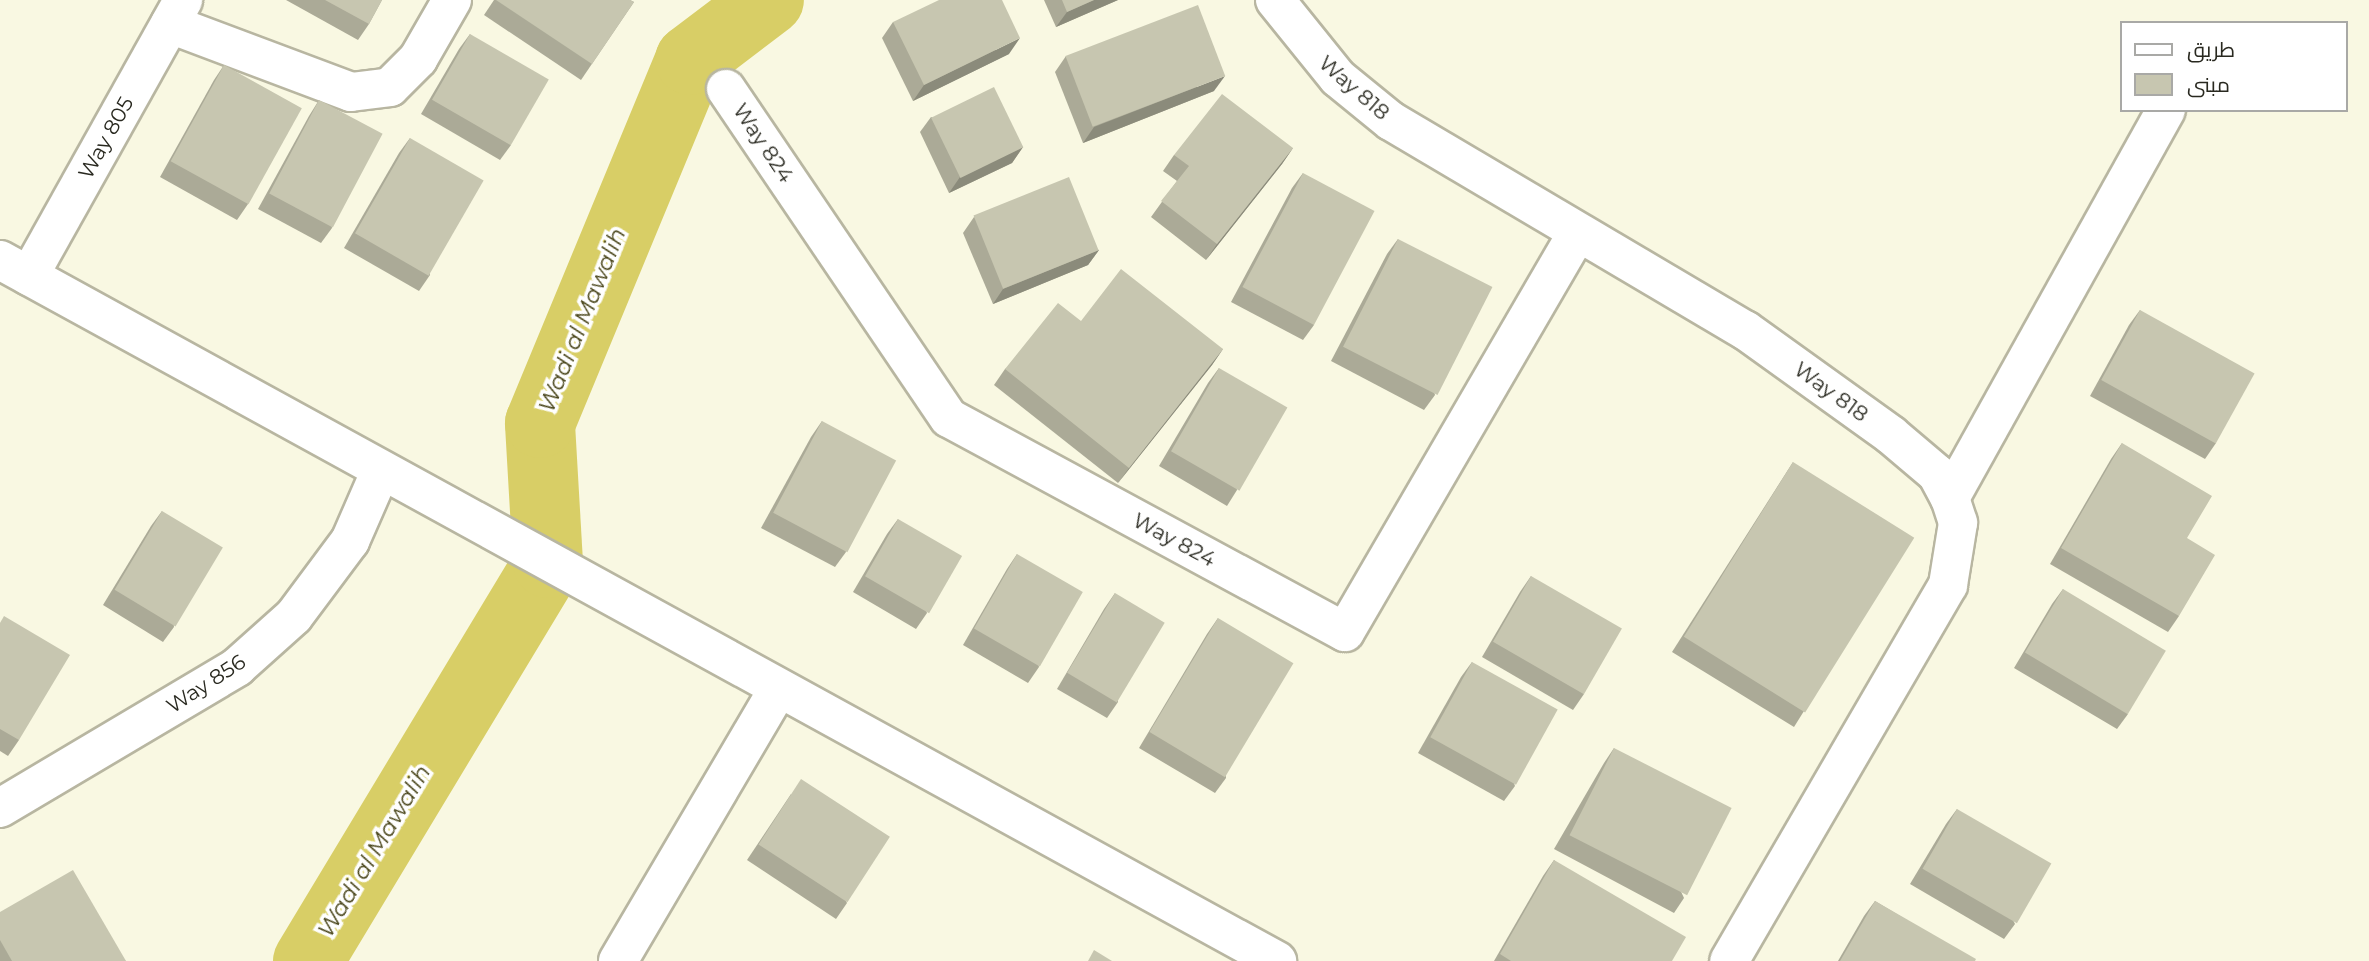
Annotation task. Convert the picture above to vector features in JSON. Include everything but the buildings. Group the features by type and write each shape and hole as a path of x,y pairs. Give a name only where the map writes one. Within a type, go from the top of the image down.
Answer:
{"street":[{"path":"177,12 351,92 390,87 418,59 452,0"},
{"name":"Way 818","path":"1275,0 1338,78 1391,121 1576,235 1745,330 1891,435 1937,474 1950,498 1958,523 1948,585 1729,961"},
{"name":"Way 805","path":"14,268 177,12"},
{"name":"Way 824","path":"726,89 949,418 1345,632 1576,235"},
{"path":"1950,498 2165,112"},
{"path":"14,268 1277,961"},
{"name":"Way 856","path":"0,808 237,667 294,617 350,541 381,470"},
{"path":"632,956 778,689"}],"waterway":[{"name":"Wadi al Mawalih","path":"308,961 548,563 540,423 690,60 769,0"}]}
